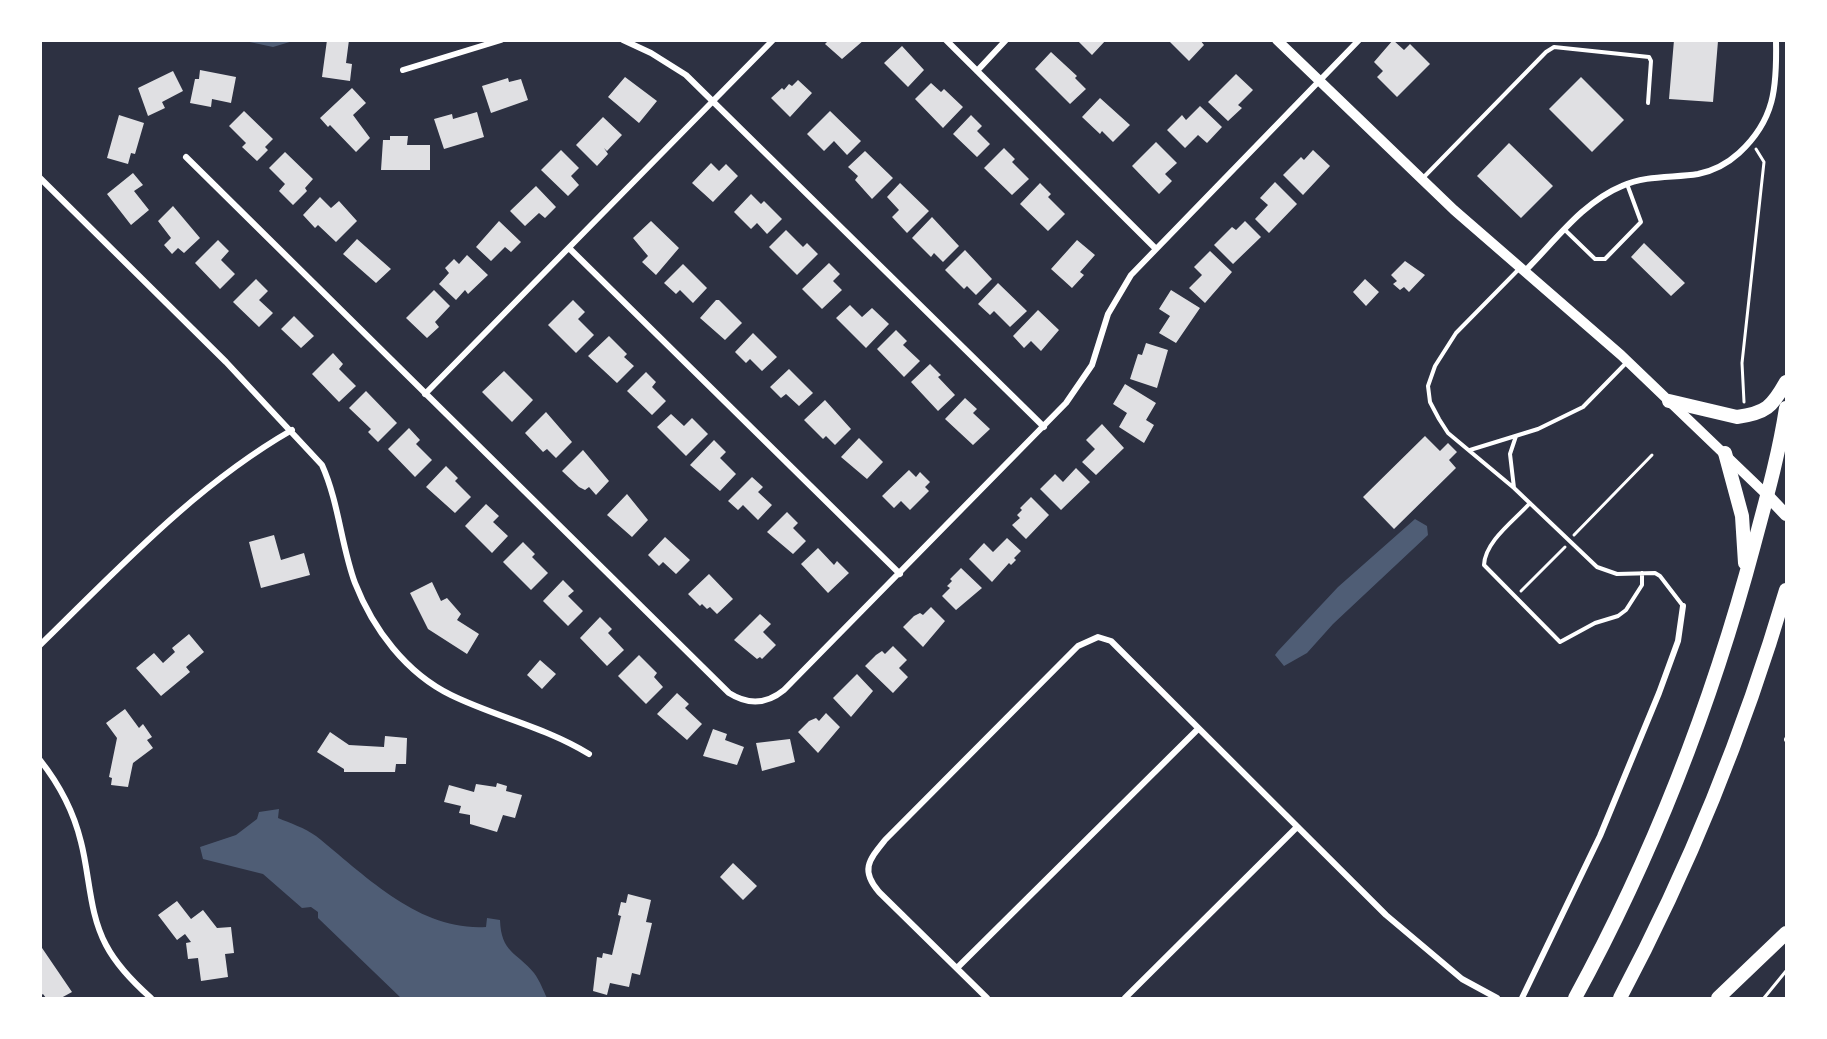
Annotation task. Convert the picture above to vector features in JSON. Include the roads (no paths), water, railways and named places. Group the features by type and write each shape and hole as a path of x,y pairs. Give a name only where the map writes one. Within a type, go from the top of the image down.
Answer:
{"highway":[{"path":"1670,401 1737,417 1755,414 1773,406 1786,382"},
{"path":"1575,999 1652,843 1699,720 1746,576 1786,408"},
{"path":"1725,453 1742,516 1746,576"},
{"path":"1620,999 1681,877 1717,792 1752,699 1786,590"},
{"path":"1718,999 1786,933"}],"main road":[{"path":"1767,495 1786,515"}],"street":[{"path":"403,70 501,40"},
{"path":"623,40 669,63 686,75 1044,427"},
{"path":"425,394 773,40"},
{"path":"946,40 1156,249"},
{"path":"976,71 1006,40"},
{"path":"1277,40 1319,83 1422,179 1628,362 1767,495"},
{"path":"186,157 729,693 753,702 770,699 784,690 1044,427 1081,385 1092,365 1108,314 1122,287 1359,40"},
{"path":"1524,268 1597,200 1627,184 1712,170 1735,157 1752,141 1769,113 1773,98 1776,40"},
{"path":"40,178 292,430 322,465 330,482 340,535 355,582 373,619 406,664 450,695 532,725 589,754"},
{"path":"569,248 900,574"},
{"path":"40,645 205,488 258,450 292,430"},
{"path":"1522,999 1600,836 1659,693 1678,641 1683,606"},
{"path":"985,997 873,885 868,875 868,868 885,840 1078,646 1098,638 1111,641 1386,915 1438,961 1462,979 1497,999"},
{"path":"957,968 1198,729"},
{"path":"40,760 52,776 73,817 81,842 92,908 104,939 126,974 151,999"},
{"path":"1125,999 1297,827"}],"lane":[{"path":"1422,179 1546,52 1554,47 1649,57 1651,61 1648,104"},
{"path":"1565,230 1595,259 1605,259 1641,222 1627,184"},
{"path":"1524,268 1456,333 1435,366 1428,386 1431,402 1448,433 1514,488 1598,567 1617,574 1642,573 1660,576 1683,606"},
{"path":"1469,451 1538,429 1584,407 1628,362"},
{"path":"1514,488 1510,454 1516,436"},
{"path":"1530,503 1484,556 1484,565 1560,642 1595,623 1618,616 1626,610 1642,585 1642,573"}],"water":[{"path":"245,41 293,41 273,47"},
{"path":"1415,519 1427,526 1428,535 1333,624 1307,653 1284,666 1275,655 1278,651 1338,587"},
{"path":"279,809 278,818 316,836 373,883 415,910 438,920 461,926 486,927 487,918 500,920 503,939 507,946 534,973 547,998 401,998 318,918 318,912 311,907 302,908 263,874 203,859 200,847 236,835 257,819 259,812"}]}
